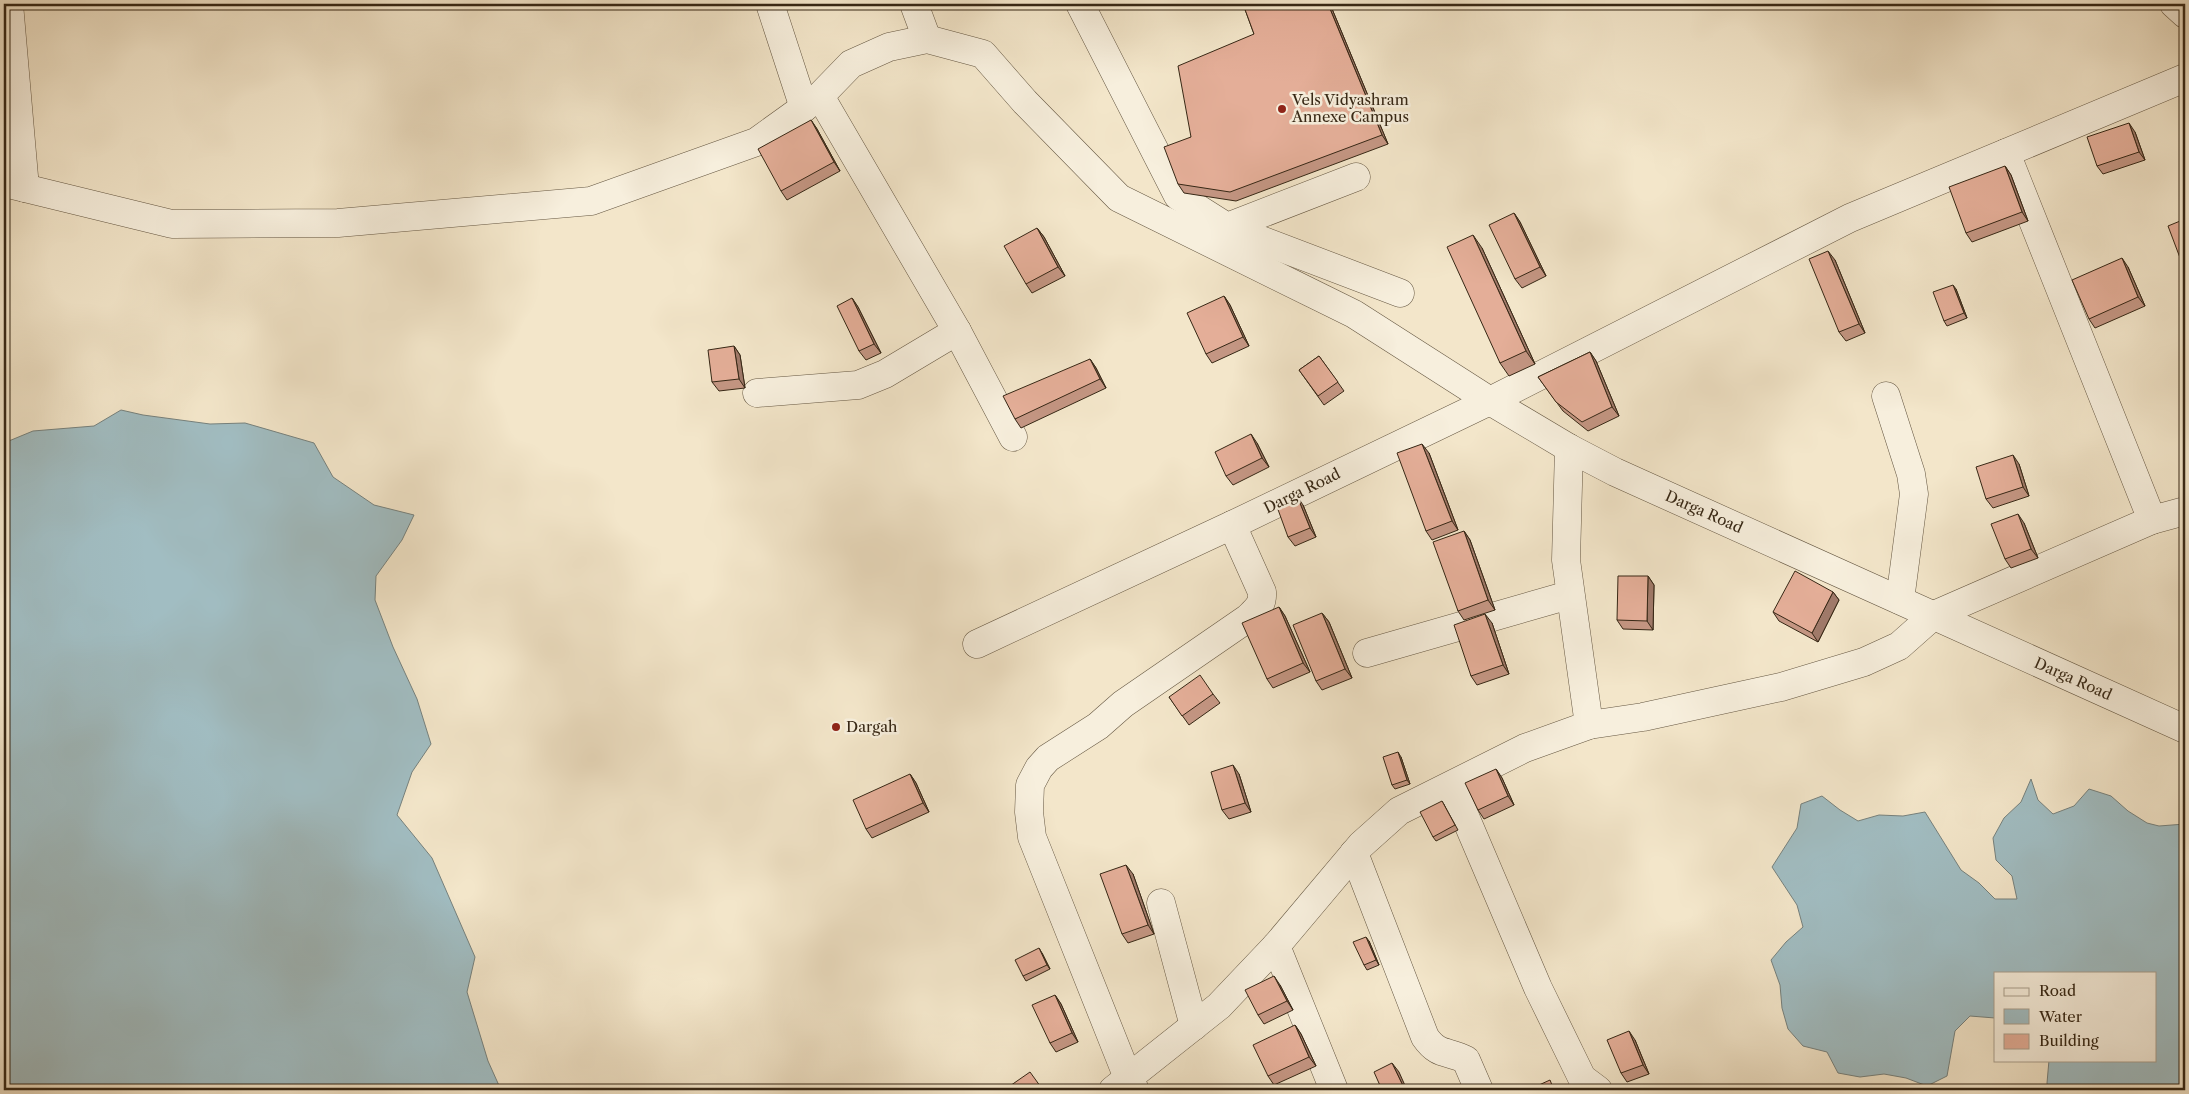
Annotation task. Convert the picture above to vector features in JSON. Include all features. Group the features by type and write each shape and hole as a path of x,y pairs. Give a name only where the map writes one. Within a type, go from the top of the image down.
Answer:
{"street":[{"path":"9,4 14,185 172,224 338,223 591,201 756,142 812,102 851,64 889,47 927,39 984,54 1025,102 1120,198 1221,236 1400,293"},
{"path":"770,4 812,102 957,331 1013,436"},
{"path":"914,4 927,39"},
{"path":"1080,4 1178,196 1221,236 1354,314 1490,401 1850,218 2185,78"},
{"path":"2174,4 2185,14"},
{"path":"2006,152 2152,520"},
{"path":"1221,236 1356,176"},
{"path":"757,393 858,386 885,374 957,331"},
{"path":"1886,396 1911,474 1914,494 1900,600"},
{"name":"Darga Road","path":"977,644 1232,525 1490,401 1615,472 2185,729"},
{"path":"1570,448 1566,560 1569,595 1589,725"},
{"path":"1232,525 1262,592 1263,602 1258,609 1248,618 1123,704 1098,726 1048,758 1039,768 1030,785 1029,812 1032,837 1125,1086 1219,1006 1276,946 1354,853 1399,811 1525,748 1589,725 1643,717 1781,687 1864,662 1899,646 1934,615 2152,520 2185,511"},
{"path":"1367,653 1569,595"},
{"path":"1452,786 1538,988 1582,1078 1598,1090"},
{"path":"1354,853 1425,1038 1440,1052 1466,1060 1480,1090"},
{"path":"1161,903 1194,1026"},
{"path":"1276,946 1334,1090"}],"water":[{"path":"121,410 143,415 210,424 245,423 314,443 333,477 374,505 414,515 402,540 376,576 375,600 393,647 417,699 431,744 412,772 397,815 432,858 475,957 467,992 488,1061 501,1090 4,1090 4,671 9,674 4,660 4,443 33,431 94,426"},
{"path":"2031,779 2038,800 2053,814 2074,806 2089,789 2111,796 2128,811 2147,823 2159,826 2185,824 2185,1090 2048,1090 2049,1062 2156,1062 2156,972 1994,972 1994,1018 1970,1016 1955,1031 1947,1076 1927,1086 1906,1078 1884,1074 1860,1077 1838,1073 1827,1052 1803,1046 1788,1029 1782,1008 1780,985 1771,960 1786,942 1803,927 1797,905 1772,867 1797,828 1801,804 1822,796 1858,821 1879,815 1903,816 1925,812 1961,870 1979,883 1995,899 2017,899 2012,876 1996,860 1993,838 2004,818 2021,802"}],"building":[{"name":"Vels Vidyashram Annexe Campus","path":"1243,4 1328,4 1382,135 1230,192 1178,184 1164,147 1191,137 1178,66 1254,34"},
{"path":"811,120 834,162 781,191 758,149"},
{"path":"2129,123 2139,152 2097,166 2087,137"},
{"path":"2005,166 2022,212 1966,233 1949,187"},
{"path":"1514,213 1540,267 1515,279 1489,225"},
{"path":"2185,219 2185,271 2168,226"},
{"path":"1037,228 1058,267 1026,284 1004,246"},
{"path":"1473,235 1526,351 1500,363 1447,247"},
{"path":"1828,251 1859,324 1839,332 1809,259"},
{"path":"2122,258 2138,297 2089,319 2072,280"},
{"path":"1953,285 1964,313 1944,321 1933,292"},
{"path":"1224,296 1243,337 1206,354 1187,313"},
{"path":"852,298 874,344 859,351 837,306"},
{"path":"734,346 739,379 712,382 708,350"},
{"path":"1590,352 1612,407 1582,422 1556,402 1538,377"},
{"path":"1319,356 1338,382 1318,396 1299,370"},
{"path":"1090,359 1100,379 1015,419 1003,396"},
{"path":"1251,434 1262,458 1226,476 1215,452"},
{"path":"1422,444 1452,521 1426,531 1397,453"},
{"path":"2013,455 2023,487 1986,499 1976,467"},
{"path":"1297,496 1310,528 1288,537 1276,504"},
{"path":"2018,514 2031,549 2005,559 1991,524"},
{"path":"1464,531 1488,600 1458,611 1433,542"},
{"path":"1795,571 1833,592 1812,633 1773,612"},
{"path":"1618,576 1648,576 1647,621 1617,620"},
{"path":"1279,607 1303,663 1267,679 1242,623"},
{"path":"1322,613 1345,669 1316,681 1293,625"},
{"path":"1485,614 1503,665 1471,676 1454,625"},
{"path":"1200,675 1213,694 1182,716 1169,697"},
{"path":"1398,752 1407,780 1392,785 1383,757"},
{"path":"1233,765 1245,803 1222,810 1211,772"},
{"path":"1496,769 1508,796 1478,810 1465,783"},
{"path":"910,774 923,803 866,829 853,800"},
{"path":"1442,801 1455,825 1433,837 1420,812"},
{"path":"1126,865 1148,925 1122,934 1100,874"},
{"path":"1366,937 1376,960 1364,965 1353,942"},
{"path":"1039,948 1047,965 1023,976 1015,960"},
{"path":"1274,976 1287,1001 1258,1015 1245,990"},
{"path":"1055,995 1072,1033 1050,1043 1032,1005"},
{"path":"1295,1025 1309,1057 1268,1076 1253,1045"},
{"path":"1629,1031 1643,1065 1621,1073 1607,1040"},
{"path":"1392,1063 1405,1090 1382,1090 1374,1072"},
{"path":"1030,1072 1043,1090 1009,1090 1007,1088"},
{"path":"1550,1080 1554,1090 1528,1090"}],"place":[{"name":"Vels Vidyashram Annexe Campus","path":"1282,109"},
{"name":"Dargah","path":"836,727"}]}
